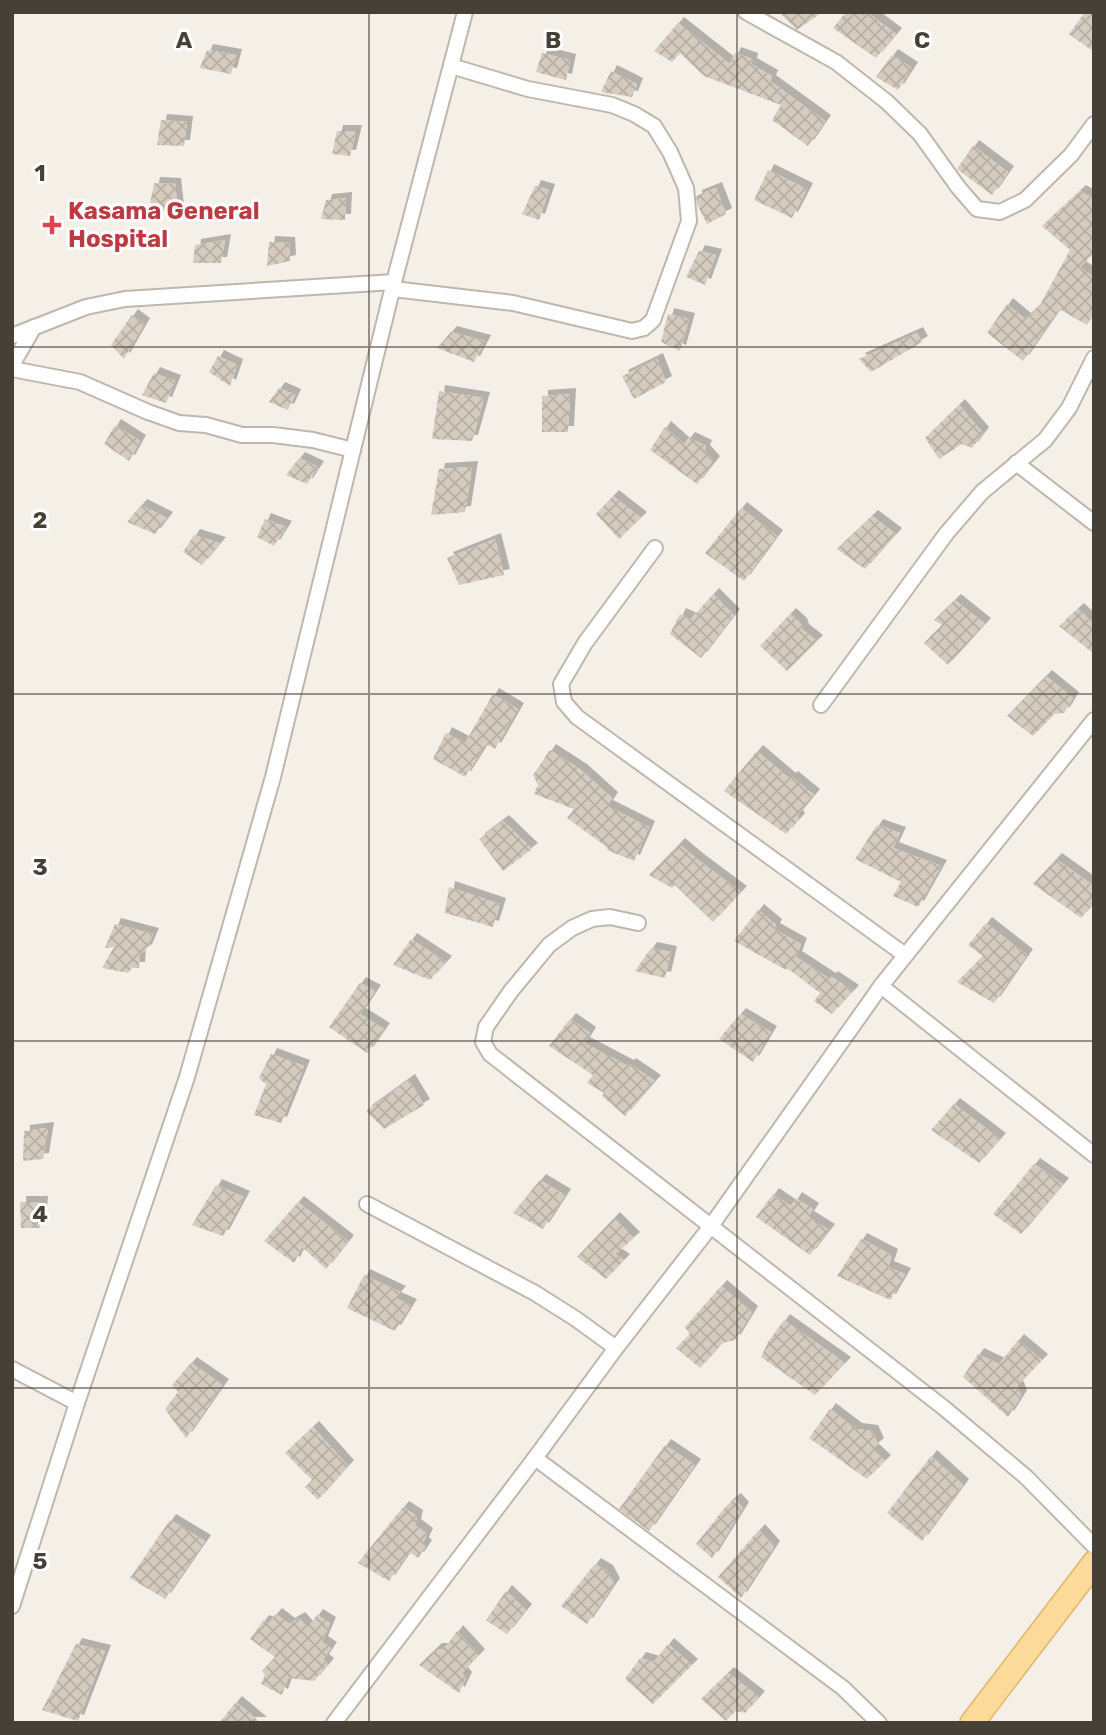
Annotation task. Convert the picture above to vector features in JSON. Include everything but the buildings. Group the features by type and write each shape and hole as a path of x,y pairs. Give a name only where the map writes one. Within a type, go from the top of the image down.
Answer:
{"main road":[{"path":"972,1723 1094,1563"}],"street":[{"path":"12,1606 190,1064 272,777 465,12"},
{"path":"746,12 836,62 887,102 920,134 977,209 999,212 1025,200 1071,155 1094,124"},
{"path":"12,336 86,307 125,299 394,285 513,303 632,331 644,328 653,320 689,221 686,188 670,152 654,126 612,105 528,89 452,66"},
{"path":"34,327 12,367 80,382 179,423 206,425 242,435 273,435 313,440 353,450"},
{"path":"821,705 946,534 982,492 1045,440 1069,408 1094,358"},
{"path":"1017,463 1094,523"},
{"path":"655,548 585,643 561,684 564,702 577,717 905,955"},
{"path":"334,1723 615,1348 711,1226 881,986 1094,720"},
{"path":"638,923 610,917 592,919 572,928 549,946 511,990 486,1027 483,1042 490,1054 944,1408 1026,1478 1094,1546"},
{"path":"881,986 1094,1155"},
{"path":"367,1204 535,1293 615,1348"},
{"path":"12,1369 77,1403"},
{"path":"535,1458 843,1688 879,1723"}],"place":[{"name":"Kasama General Hospital","path":"52,225"}]}
